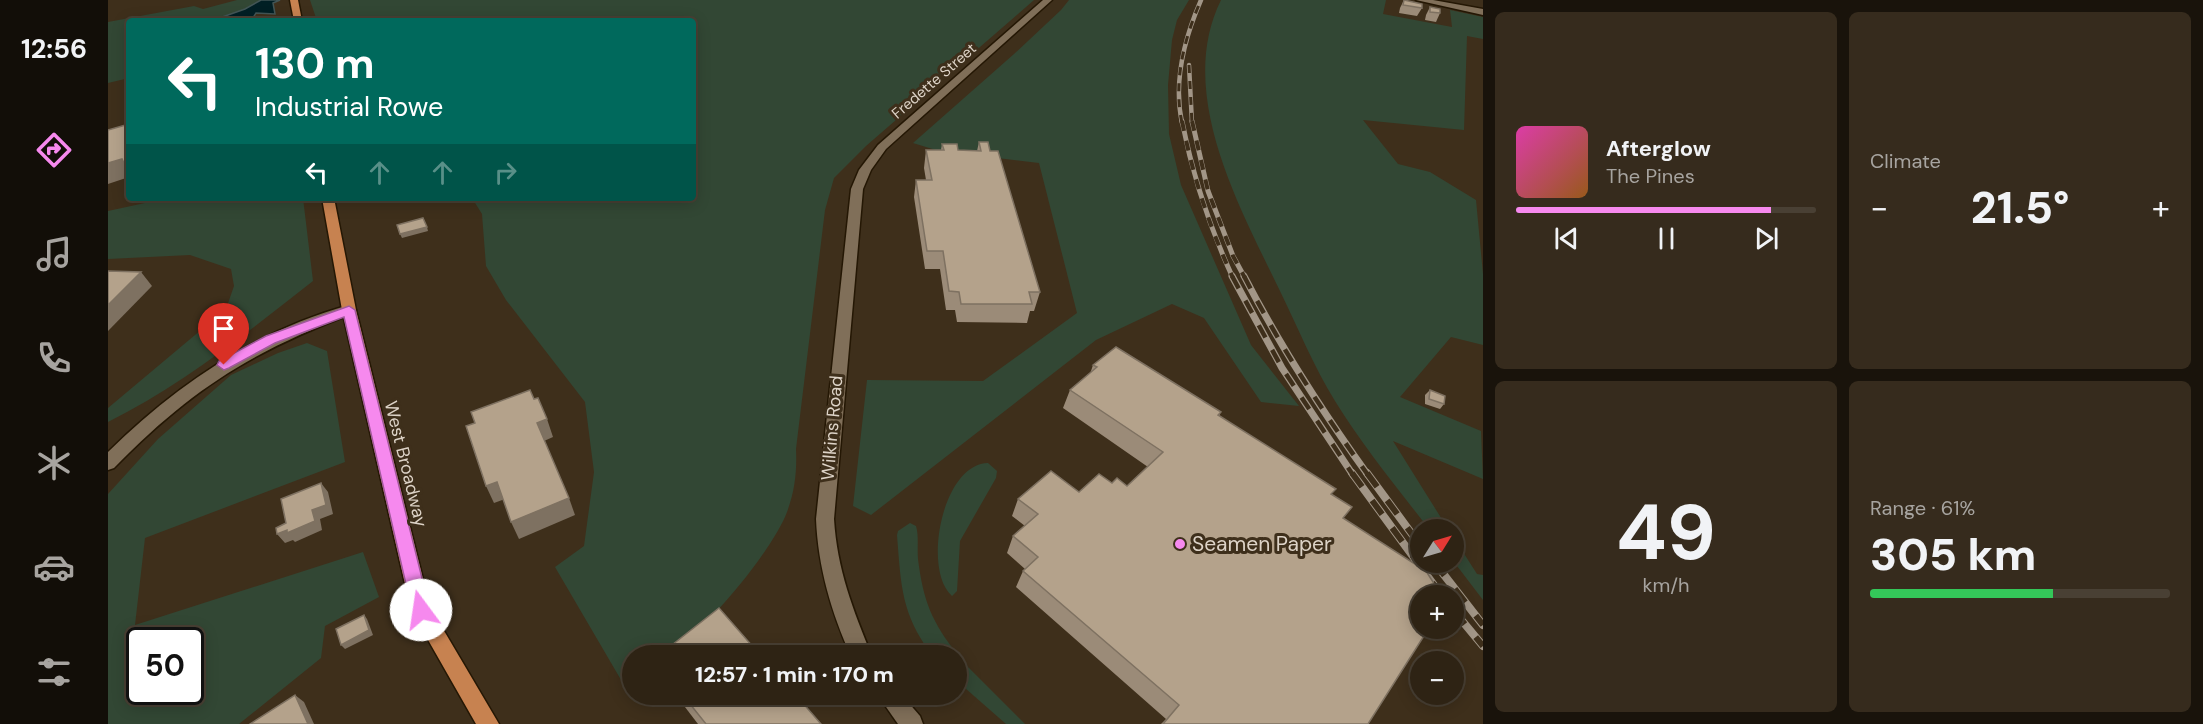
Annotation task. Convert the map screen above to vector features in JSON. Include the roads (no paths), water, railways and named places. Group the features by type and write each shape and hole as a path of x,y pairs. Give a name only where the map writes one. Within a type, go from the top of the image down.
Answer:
{"main road":[{"path":"294,0 297,18"},
{"name":"West Broadway","path":"329,201 349,310 421,610 488,724"}],"street":[{"name":"Fredette Street","path":"855,195 862,173 882,147 1048,0"},
{"path":"1420,0 1483,12"},
{"name":"Wilkins Road","path":"855,195 825,536 839,596 858,645"},
{"path":"108,463 166,406 218,368 271,340 349,310"},
{"path":"896,705 912,724"}],"water":[{"path":"261,0 280,0 273,3 275,14 256,13 253,18 220,18 245,9"}],"railway":[{"path":"1182,123 1179,92 1182,60 1201,0"},
{"path":"1189,65 1192,123"},
{"path":"1182,121 1203,201 1233,277"},
{"path":"1192,121 1208,191 1233,256 1245,278"},
{"path":"1244,276 1302,378 1368,475"},
{"path":"1233,277 1282,368 1353,475"},
{"path":"1352,473 1434,585"},
{"path":"1367,473 1410,531"},
{"path":"1443,573 1483,625"},
{"path":"1464,623 1483,646"}],"place":[{"name":"Seamen Paper","path":"1180,544"}]}
